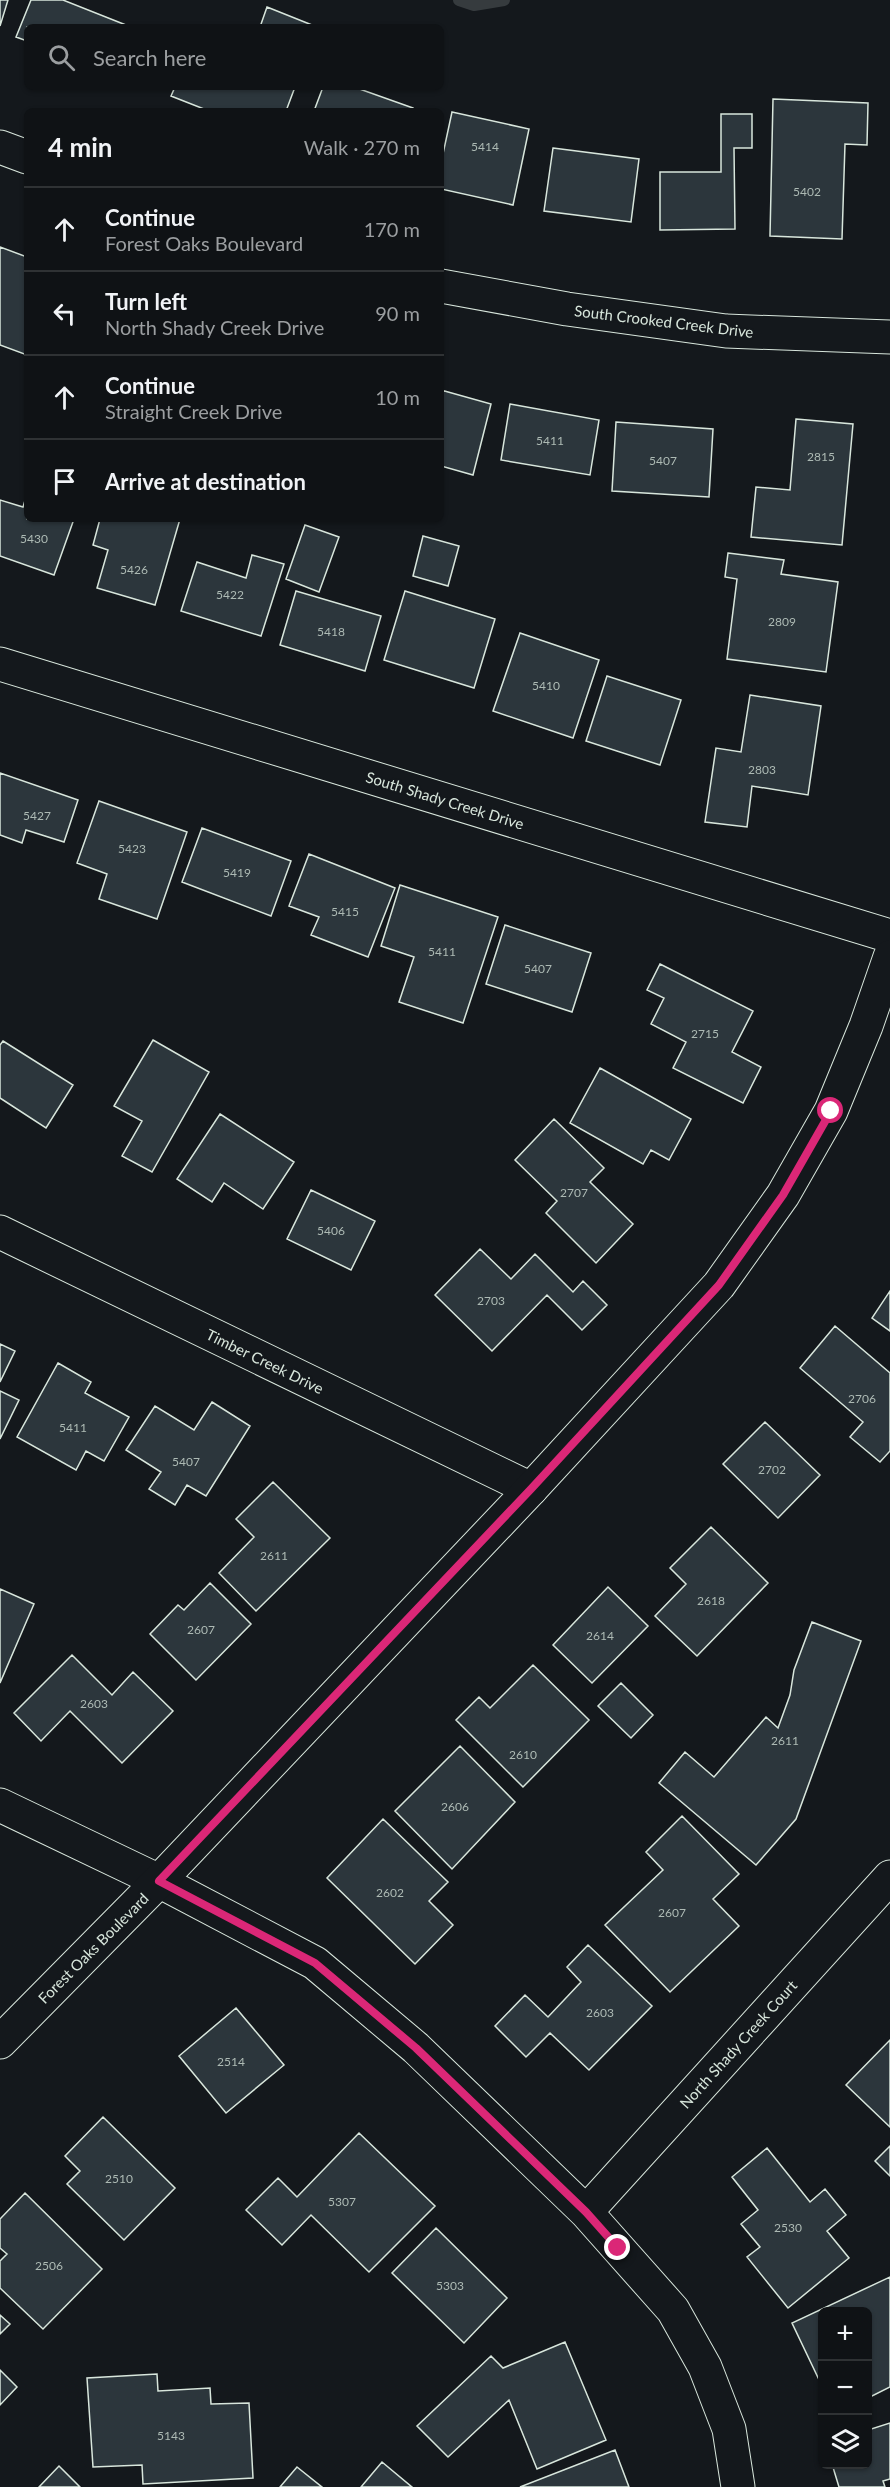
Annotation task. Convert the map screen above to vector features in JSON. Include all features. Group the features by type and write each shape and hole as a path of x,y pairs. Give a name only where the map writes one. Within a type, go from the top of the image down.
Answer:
{"street":[{"path":"0,147 24,156"},
{"name":"South Crooked Creek Drive","path":"444,287 567,309 726,331 890,337"},
{"name":"South Shady Creek Drive","path":"0,664 890,936"},
{"name":"Forest Oaks Boulevard","path":"0,2042 159,1881 531,1489 719,1285 783,1195 831,1111 866,1026 890,957"},
{"name":"Timber Creek Drive","path":"0,1232 531,1489"},
{"path":"0,1804 159,1881 315,1963 416,2048 586,2212 673,2310 705,2367 729,2429 738,2487"},
{"name":"North Shady Creek Court","path":"586,2212 890,1877"}],"building":[{"path":"0,0 8,0 0,26"},
{"path":"31,0 63,0 123,24 24,24 24,40 16,37"},
{"path":"267,7 310,24 261,24"},
{"path":"174,90 294,90 287,108 201,108 171,96"},
{"path":"322,90 362,90 413,108 315,108"},
{"path":"773,99 868,103 867,145 845,144 842,239 770,236"},
{"path":"452,112 529,129 513,205 444,190 444,149"},
{"path":"721,114 752,114 752,148 734,148 735,229 660,230 660,172 721,172"},
{"path":"553,148 639,159 631,222 544,211"},
{"path":"0,247 24,256 24,354 0,345"},
{"path":"444,391 491,404 473,475 444,467"},
{"path":"510,404 599,420 590,475 501,460"},
{"path":"796,419 853,424 842,545 751,537 756,487 790,490"},
{"path":"616,422 713,429 709,497 612,491"},
{"path":"0,500 23,507 24,504 24,522 73,522 54,575 0,556"},
{"path":"99,522 179,522 155,605 97,588 108,550 93,545"},
{"path":"305,525 339,537 319,592 286,579"},
{"path":"423,536 459,546 448,586 413,576"},
{"path":"728,553 784,560 781,574 838,582 826,672 727,659 737,579 725,577"},
{"path":"252,555 284,564 261,636 181,611 197,562 246,578"},
{"path":"296,591 381,616 365,671 280,645"},
{"path":"405,591 495,619 474,688 384,660"},
{"path":"520,633 599,660 573,738 493,711"},
{"path":"607,676 681,700 660,765 586,741"},
{"path":"750,695 821,706 808,795 752,786 747,827 705,822 716,748 741,752"},
{"path":"0,773 78,800 64,842 26,830 22,843 0,835"},
{"path":"99,801 187,832 157,919 99,899 107,874 77,863"},
{"path":"202,828 291,861 271,916 182,882"},
{"path":"309,854 395,888 368,957 311,935 319,917 289,906"},
{"path":"400,885 498,917 463,1023 399,1002 414,957 381,946"},
{"path":"505,925 591,953 572,1012 486,984"},
{"path":"660,964 753,1011 732,1052 761,1067 743,1103 673,1068 686,1042 651,1024 664,998 647,990"},
{"path":"153,1040 209,1072 152,1172 122,1156 142,1121 114,1106"},
{"path":"3,1041 73,1085 46,1128 0,1098 0,1045"},
{"path":"600,1068 691,1119 669,1160 651,1150 643,1164 570,1123"},
{"path":"220,1114 294,1162 263,1209 224,1183 212,1202 177,1179"},
{"path":"554,1119 604,1168 590,1182 633,1224 596,1263 546,1213 557,1201 515,1160"},
{"path":"311,1190 375,1221 351,1270 287,1239"},
{"path":"480,1249 511,1279 535,1254 573,1292 583,1281 607,1305 582,1330 547,1295 492,1351 435,1295"},
{"path":"890,1291 890,1331 872,1318"},
{"path":"835,1326 890,1373 890,1451 880,1462 850,1437 863,1422 800,1368"},
{"path":"0,1344 15,1351 0,1382"},
{"path":"58,1363 91,1382 85,1393 129,1417 104,1461 86,1451 76,1470 17,1437"},
{"path":"0,1391 19,1400 0,1439"},
{"path":"212,1402 250,1426 206,1496 187,1485 175,1505 149,1489 161,1472 126,1450 155,1406 194,1430"},
{"path":"765,1422 820,1475 778,1518 723,1464"},
{"path":"273,1482 330,1538 256,1611 219,1573 254,1537 236,1519"},
{"path":"711,1527 768,1583 697,1656 655,1616 686,1584 670,1568"},
{"path":"210,1583 251,1624 196,1680 150,1634 178,1605 184,1610"},
{"path":"608,1587 648,1626 592,1683 553,1645"},
{"path":"0,1589 34,1604 0,1683"},
{"path":"812,1622 861,1641 796,1819 756,1865 659,1783 685,1752 714,1777 766,1717 778,1728 790,1695 794,1670"},
{"path":"72,1655 112,1695 133,1672 173,1711 122,1763 70,1711 41,1741 14,1713"},
{"path":"533,1665 589,1720 523,1787 456,1720 479,1697 490,1708"},
{"path":"621,1683 653,1715 631,1738 598,1706"},
{"path":"460,1746 515,1802 452,1869 395,1811"},
{"path":"682,1816 739,1874 713,1899 739,1926 670,1992 605,1925 663,1870 646,1852"},
{"path":"383,1819 448,1882 429,1901 453,1925 415,1964 327,1878"},
{"path":"588,1945 652,2006 589,2070 550,2033 526,2057 495,2026 525,1995 548,2017 581,1982 567,1967"},
{"path":"236,2008 284,2065 226,2113 179,2056"},
{"path":"890,2040 890,2127 846,2085"},
{"path":"103,2117 175,2188 124,2240 67,2184 80,2171 65,2156"},
{"path":"359,2133 435,2206 369,2272 311,2215 282,2245 246,2210 278,2178 297,2197"},
{"path":"890,2146 890,2176 875,2161"},
{"path":"767,2148 810,2202 825,2189 846,2215 827,2231 849,2258 788,2308 747,2257 760,2247 741,2224 758,2210 732,2177"},
{"path":"25,2193 102,2269 43,2329 0,2288 0,2261 7,2254 0,2248 0,2219"},
{"path":"436,2228 507,2298 464,2343 392,2273"},
{"path":"890,2277 890,2387 872,2396 872,2307 826,2307"},
{"path":"818,2311 818,2378 792,2323"},
{"path":"0,2315 10,2324 0,2334"},
{"path":"565,2342 606,2440 537,2469 509,2400 448,2457 417,2426 491,2356 503,2368"},
{"path":"0,2370 17,2387 0,2405"},
{"path":"157,2374 158,2391 210,2388 211,2404 249,2403 253,2478 143,2484 142,2465 93,2467 87,2378"},
{"path":"890,2423 890,2479 883,2481 885,2487 839,2487 834,2469 872,2469 872,2429"},
{"path":"615,2450 629,2487 520,2487"},
{"path":"382,2462 412,2487 361,2487"},
{"path":"59,2466 80,2487 39,2487"},
{"path":"297,2467 322,2487 280,2487"}],"waterway":[{"path":"459,0 474,5 504,0"}],"route":[{"path":"618,2248 586,2212 416,2048 315,1963 159,1881 531,1489 719,1285 783,1195 831,1111"}]}
